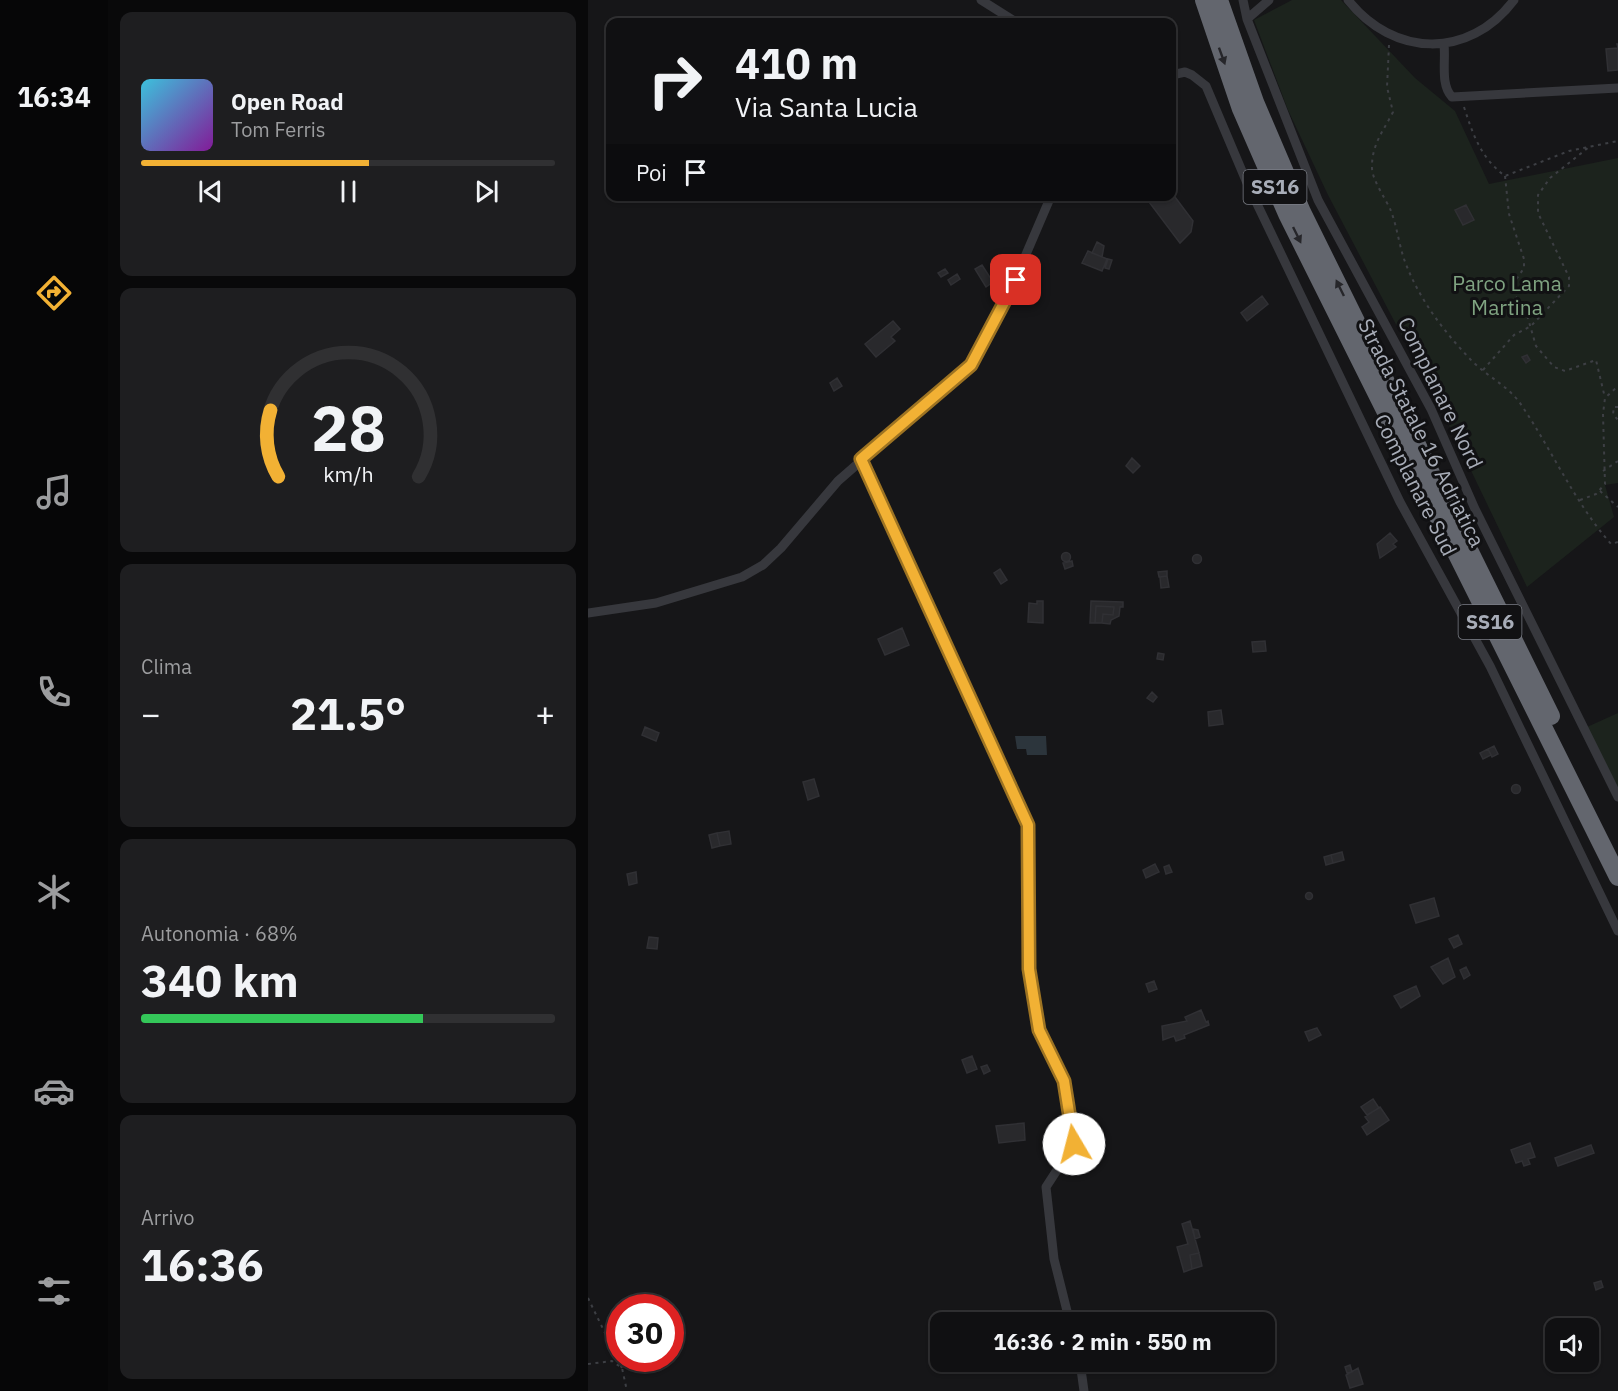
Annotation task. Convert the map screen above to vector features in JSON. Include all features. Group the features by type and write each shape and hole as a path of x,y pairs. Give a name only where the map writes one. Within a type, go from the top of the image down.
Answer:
{"highway":[{"name":"Strada Statale 16 Adriatica","path":"1204,0 1241,109 1287,214 1618,877"},
{"name":"Strada Statale 16 Adriatica","path":"1219,0 1255,102 1302,212 1618,852"}],"street":[{"path":"981,0 1010,18"},
{"name":"Complanare Nord","path":"1244,0 1247,19 1318,200 1431,409 1475,509 1618,796"},
{"path":"1247,19 1269,0"},
{"path":"1348,0 1367,21 1391,36 1426,44 1444,44 1478,33 1493,23 1514,0"},
{"path":"1444,44 1446,89 1452,97 1618,87"},
{"name":"Complanare Sud","path":"1176,74 1185,72 1206,86 1247,183 1400,502 1490,666 1618,931"},
{"path":"588,612 656,603 742,577 763,565 781,548 838,481 971,365 1016,280 1049,201"},
{"path":"861,459 1028,825 1029,969 1039,1030 1064,1081 1074,1144 1046,1187 1054,1259 1067,1312"},
{"path":"1081,1372 1084,1391"}],"path":[{"path":"1391,36 1387,54 1387,87 1393,112 1374,146 1371,169 1394,219 1405,262 1422,297 1452,339 1483,370 1509,388 1589,518 1611,544 1618,543"},
{"path":"1461,97 1480,151 1491,166 1505,176 1509,214 1524,259 1524,268 1514,285 1513,292 1531,326 1536,346 1554,367 1565,371 1596,360 1605,398 1605,484 1600,491 1580,500"},
{"path":"1505,176 1569,151 1618,141"},
{"path":"1483,370 1515,335 1531,326 1569,286 1569,277 1538,213 1538,195 1550,178 1589,147"},
{"path":"1605,398 1618,386"},
{"path":"1618,407 1614,407 1613,414 1618,420"},
{"path":"1604,471 1618,460"},
{"path":"1600,491 1618,507"},
{"path":"588,1298 606,1335"},
{"path":"588,1364 606,1362"},
{"path":"623,1372 627,1391"}],"green space":[{"name":"Parco Lama Martina","path":"1292,0 1341,0 1415,78 1455,111 1489,184 1618,158 1618,483 1605,485 1614,517 1527,587 1452,431 1328,195 1288,110 1254,20"},
{"path":"1618,713 1618,788 1587,727"}],"shaded area":[{"path":"1015,736 1046,736 1047,755 1027,755 1026,749 1017,749"}],"building":[{"path":"1618,48 1618,70 1608,71 1606,49"},
{"path":"1176,198 1193,221 1191,232 1180,243 1149,202 1176,201"},
{"path":"1466,205 1474,220 1463,225 1455,210"},
{"path":"1097,242 1104,246 1102,257 1092,253"},
{"path":"1088,251 1107,259 1102,271 1082,263"},
{"path":"1108,259 1112,260 1109,269 1105,268"},
{"path":"982,265 993,282 986,287 975,269"},
{"path":"945,269 948,273 941,277 938,273"},
{"path":"957,274 960,279 951,285 948,280"},
{"path":"1262,296 1268,304 1247,321 1241,313"},
{"path":"893,321 900,329 891,337 895,341 876,357 865,344"},
{"path":"1527,355 1530,360 1526,363 1522,357"},
{"path":"837,378 842,386 834,391 830,383"},
{"path":"1132,458 1140,466 1133,473 1126,466"},
{"path":"1390,533 1397,541 1393,544 1396,547 1380,558 1377,544"},
{"path":"1066,552 1071,557 1066,562 1061,557"},
{"path":"1197,554 1202,559 1197,564 1192,559"},
{"path":"1072,561 1073,566 1065,569 1063,563"},
{"path":"1000,569 1007,580 1001,584 994,573"},
{"path":"1167,571 1167,576 1159,577 1158,572"},
{"path":"1167,576 1169,587 1161,588 1160,577"},
{"path":"1037,601 1043,601 1043,623 1028,622 1029,603 1037,604"},
{"path":"1091,601 1123,602 1123,607 1120,607 1119,616 1111,620 1110,624 1102,623 1103,614 1113,615 1114,607 1096,606 1095,623 1090,623"},
{"path":"1096,606 1114,607 1113,615 1103,614 1102,623 1095,623"},
{"path":"902,628 909,645 885,655 878,639"},
{"path":"1265,641 1266,651 1253,652 1252,642"},
{"path":"1158,653 1164,654 1163,660 1157,659"},
{"path":"1152,692 1157,697 1153,702 1147,698"},
{"path":"1221,710 1223,724 1209,726 1208,712"},
{"path":"645,727 659,733 656,741 642,735"},
{"path":"1494,746 1498,754 1492,757 1488,749"},
{"path":"1488,749 1491,755 1483,759 1480,753"},
{"path":"814,779 819,796 808,800 803,782"},
{"path":"1516,784 1521,789 1516,794 1511,789"},
{"path":"729,831 731,844 720,846 717,833"},
{"path":"717,833 720,846 712,848 709,835"},
{"path":"1342,852 1344,860 1333,863 1331,855"},
{"path":"1331,855 1333,863 1326,865 1324,857"},
{"path":"1155,864 1159,872 1146,878 1143,870"},
{"path":"1169,865 1172,872 1166,874 1164,867"},
{"path":"636,872 637,883 629,885 627,874"},
{"path":"1309,892 1313,896 1309,900 1305,896"},
{"path":"1434,898 1439,916 1416,923 1410,905"},
{"path":"1458,935 1462,944 1454,948 1449,939"},
{"path":"649,937 658,938 657,949 647,948"},
{"path":"1448,958 1455,977 1443,984 1431,967"},
{"path":"1466,967 1470,975 1464,979 1460,970"},
{"path":"1154,981 1157,989 1149,992 1146,984"},
{"path":"1416,986 1420,996 1401,1008 1394,996"},
{"path":"1201,1010 1209,1025 1184,1035 1185,1038 1176,1041 1174,1036 1163,1040 1162,1026 1187,1021 1185,1017"},
{"path":"1317,1028 1321,1035 1309,1041 1305,1032"},
{"path":"972,1056 977,1069 967,1073 962,1060"},
{"path":"987,1065 990,1071 984,1074 981,1067"},
{"path":"1373,1099 1379,1108 1367,1115 1361,1107"},
{"path":"1380,1107 1389,1120 1367,1135 1362,1127 1369,1122 1365,1117"},
{"path":"1024,1123 1025,1140 999,1143 996,1126"},
{"path":"1530,1143 1535,1157 1528,1159 1530,1164 1524,1166 1522,1161 1516,1163 1511,1150"},
{"path":"1591,1145 1594,1153 1558,1166 1555,1158"},
{"path":"1190,1221 1199,1253 1190,1255 1192,1269 1184,1272 1177,1247 1188,1244 1182,1224"},
{"path":"1193,1229 1198,1230 1200,1237 1195,1239"},
{"path":"1199,1253 1202,1266 1192,1269 1190,1255"},
{"path":"1601,1281 1603,1287 1596,1290 1594,1283"},
{"path":"1350,1365 1352,1372 1347,1373 1345,1367"},
{"path":"1358,1368 1363,1384 1350,1388 1346,1375"}],"route":[{"path":"1016,280 971,365 861,459 904,549 1000,766 1022,806 1028,825 1029,969 1039,1030 1064,1081 1074,1144"}]}
